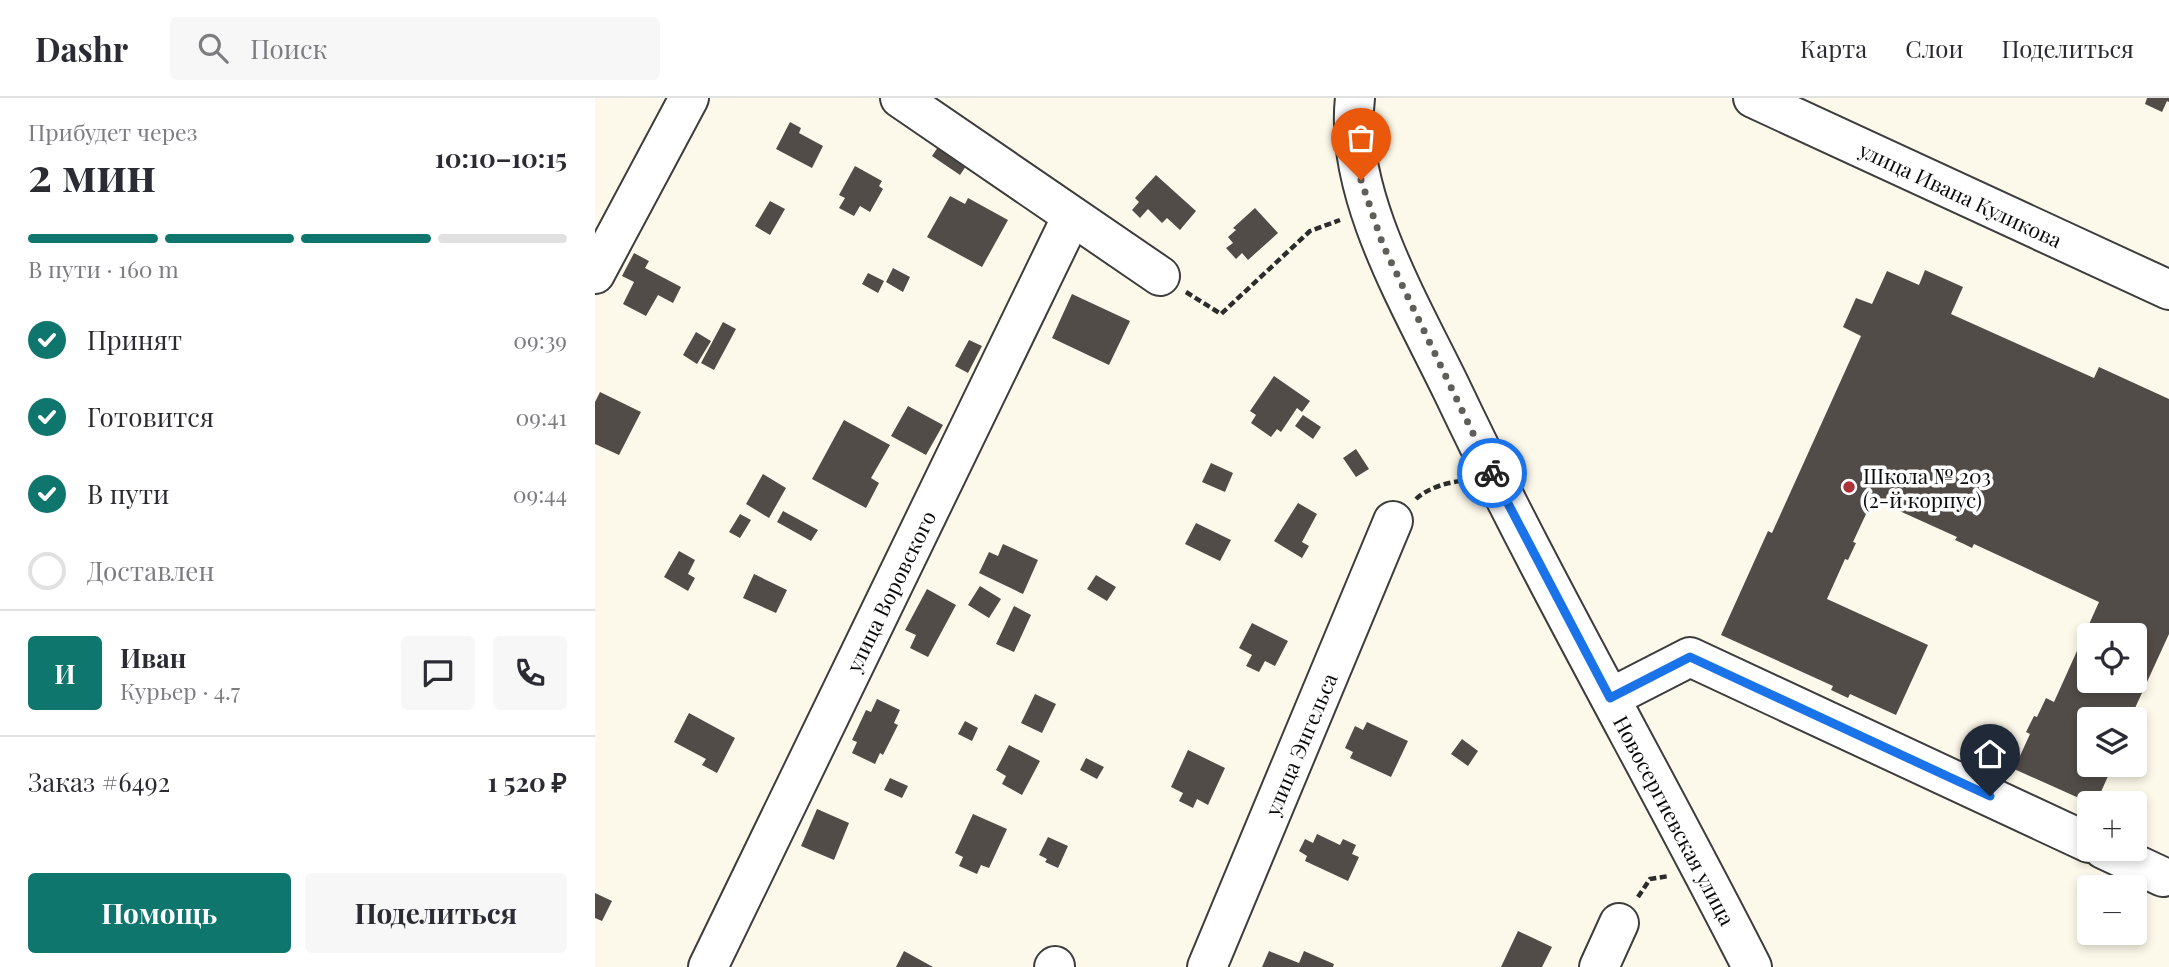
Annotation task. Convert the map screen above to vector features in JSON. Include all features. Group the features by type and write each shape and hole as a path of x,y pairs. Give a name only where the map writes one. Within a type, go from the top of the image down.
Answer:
{"street":[{"path":"595,274 689,98"},
{"path":"900,98 1160,276"},
{"name":"Новосергиевская улица","path":"1355,98 1353,120 1361,180 1388,256 1494,478 1752,967"},
{"name":"улица Ивана Куликова","path":"1753,98 1796,107 2169,290"},
{"name":"улица Воровского","path":"708,967 1072,216"},
{"name":"улица Энгельса","path":"1206,967 1392,521"},
{"path":"1610,698 1690,657 2077,837"},
{"path":"2129,861 2163,877"},
{"path":"1599,967 1619,923"}],"path":[{"path":"1160,276 1221,314 1310,232 1332,222 1371,213"},
{"path":"1392,521 1421,494 1454,482 1494,478"},
{"path":"1619,923 1650,879 1701,871"}],"building":[{"path":"2147,98 2169,98 2169,102 2167,101 2162,112 2145,104"},
{"path":"790,122 801,128 799,133 823,146 812,168 776,149"},
{"path":"942,141 970,160 960,175 932,156"},
{"path":"855,166 882,181 879,186 883,189 870,212 860,206 854,216 839,208 845,198 839,195"},
{"path":"1156,175 1196,211 1180,230 1167,218 1162,223 1148,209 1140,218 1132,210 1139,202 1135,198"},
{"path":"950,196 965,204 968,198 1008,220 982,267 927,237"},
{"path":"770,201 785,209 770,235 755,226"},
{"path":"1255,208 1278,233 1248,260 1242,253 1236,259 1226,248 1233,243 1228,237 1236,230 1233,228"},
{"path":"634,253 649,261 645,268 681,287 673,303 658,295 646,316 623,304 634,282 622,276"},
{"path":"893,268 910,277 903,292 886,282"},
{"path":"1925,270 1963,287 1951,314 2094,378 2099,367 2169,399 2169,634 2147,682 2147,623 2090,623 2099,602 1974,544 1972,548 1955,540 1957,537 1873,499 1853,542 1856,543 1848,560 1845,559 1827,599 1928,645 1896,715 1850,694 1848,698 1831,690 1833,686 1721,635 1768,531 1772,533 1861,336 1843,327 1856,298 1872,304 1887,271 1919,285"},
{"path":"868,273 884,281 878,293 862,284"},
{"path":"1072,294 1130,321 1109,365 1052,338"},
{"path":"723,322 736,329 714,370 701,363"},
{"path":"696,332 711,341 697,364 683,355"},
{"path":"969,340 982,346 968,373 955,366"},
{"path":"1274,376 1310,401 1302,412 1297,408 1281,432 1277,429 1271,437 1251,423 1256,415 1250,411"},
{"path":"600,392 641,412 619,455 595,444 595,402"},
{"path":"908,406 943,425 926,455 891,436"},
{"path":"1303,415 1321,427 1313,439 1295,426"},
{"path":"844,420 890,445 871,478 879,483 866,508 812,479"},
{"path":"1356,449 1369,469 1356,477 1343,458"},
{"path":"1211,463 1233,473 1225,492 1202,482"},
{"path":"763,474 786,488 769,518 746,504"},
{"path":"1298,503 1317,514 1302,542 1309,546 1302,558 1274,541"},
{"path":"783,511 818,530 811,541 777,522"},
{"path":"740,514 751,520 740,538 729,532"},
{"path":"1196,523 1231,540 1220,561 1185,544"},
{"path":"1003,544 1038,560 1023,594 979,573 989,552 998,556"},
{"path":"679,551 695,560 688,574 695,578 688,591 664,577"},
{"path":"754,574 787,590 776,613 743,598"},
{"path":"1096,575 1116,587 1107,601 1087,589"},
{"path":"980,586 1001,599 989,618 968,605"},
{"path":"927,589 956,605 928,657 910,648 916,635 905,630"},
{"path":"1014,606 1031,615 1014,652 996,644"},
{"path":"1252,623 1288,641 1275,666 1265,661 1259,672 1246,666 1252,655 1239,648"},
{"path":"2077,651 2077,693 2142,693 2136,707 2077,707 2077,777 2108,777 2101,791 2077,791 2077,797 2014,769 2030,734 2026,732 2034,716 2037,717 2046,698 2054,702"},
{"path":"1035,694 1056,704 1042,733 1021,723"},
{"path":"877,699 900,710 894,723 898,725 883,755 880,753 875,764 852,753 857,742 852,740 866,710 871,712"},
{"path":"689,713 735,738 717,773 702,765 706,759 674,742"},
{"path":"965,721 978,728 972,741 958,734"},
{"path":"1367,722 1408,741 1391,777 1350,758 1353,752 1345,748 1355,726 1363,730"},
{"path":"1462,739 1478,751 1468,766 1451,754"},
{"path":"1009,745 1040,761 1022,795 1002,784 1006,776 996,770"},
{"path":"1188,750 1225,768 1208,805 1197,799 1193,808 1179,801 1183,793 1171,787"},
{"path":"1086,758 1104,767 1097,779 1080,770"},
{"path":"890,778 908,786 902,798 884,790"},
{"path":"817,809 849,823 834,860 801,846"},
{"path":"973,814 1007,829 989,868 981,865 977,874 959,866 963,857 955,853"},
{"path":"1317,834 1340,845 1343,839 1356,845 1352,854 1359,857 1348,881 1305,861 1307,856 1299,851 1305,839 1313,843"},
{"path":"1048,837 1068,846 1058,868 1045,862 1047,859 1039,855"},
{"path":"595,893 612,901 602,921 595,918"},
{"path":"1518,931 1552,947 1542,967 1501,967"},
{"path":"904,951 933,967 896,967"},
{"path":"1269,951 1299,963 1304,951 1334,964 1333,967 1262,967"}],"way so far":[{"path":"1361,180 1383,245 1492,473"}],"place":[{"name":"Школа № 203 (2-й корпус)","path":"1849,487"}],"route":[{"path":"1492,473 1610,698 1690,657 1990,796"}]}
